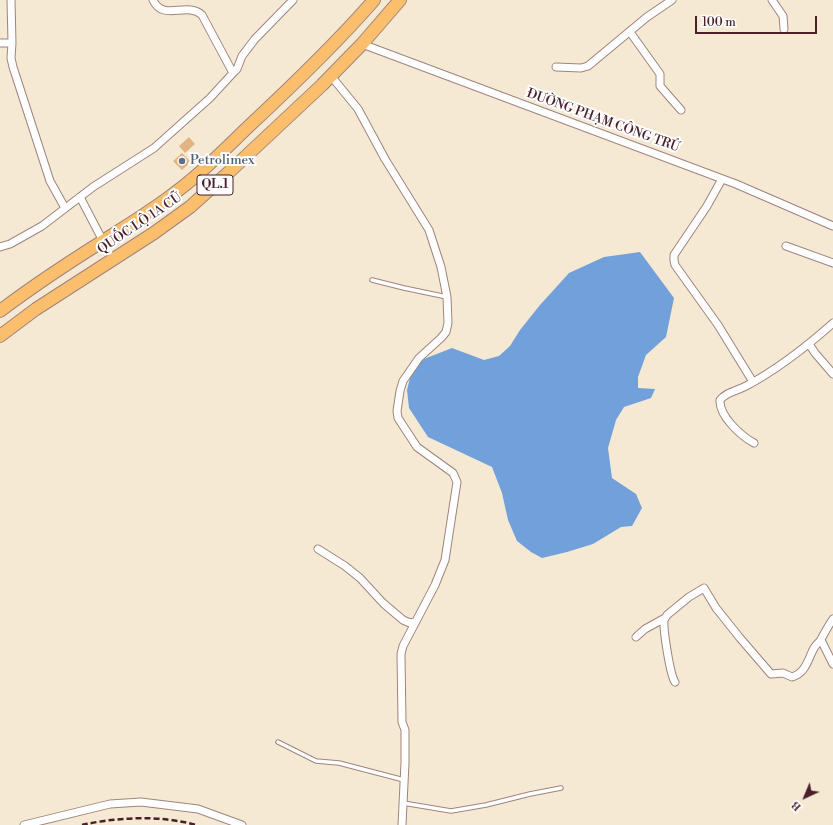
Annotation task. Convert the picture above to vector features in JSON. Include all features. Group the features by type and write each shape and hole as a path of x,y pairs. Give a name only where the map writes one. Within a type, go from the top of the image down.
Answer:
{"main road":[{"name":"QUỐC LỘ 1A CŨ","path":"0,311 25,292 143,216 178,191 215,159 308,71 347,31 374,0"},
{"name":"QUỐC LỘ 1A CŨ","path":"0,336 36,308 154,233 190,207 234,168 331,76 362,44 400,0"},
{"path":"347,31 362,44"}],"street":[{"path":"11,0 11,58 13,67 50,181 65,208"},
{"path":"153,0 159,8 165,11 194,9 202,14 233,73"},
{"path":"0,247 10,244 42,226 80,197 154,148 210,98 237,69 242,56 255,39 293,0"},
{"path":"556,67 581,68 588,66 647,17 672,0"},
{"path":"772,0 783,16 784,29"},
{"path":"630,32 660,74 660,86 681,110"},
{"path":"0,43 12,42"},
{"name":"ĐƯỜNG PHẠM CÔNG TRỨ","path":"362,44 722,179 833,226"},
{"path":"331,76 358,109 385,159 429,230 442,267 447,297 448,323 446,332 419,358 403,381 397,411 398,418 417,448 453,472 457,482 445,560 435,585 403,646 401,654 402,722 405,730 402,825"},
{"path":"722,179 707,206 674,255 674,260 675,265 718,324 753,382"},
{"path":"80,197 103,241"},
{"path":"786,246 833,264"},
{"path":"754,444 735,429 721,409 719,405 720,400 723,396 753,382 809,344 833,323"},
{"path":"809,344 833,374"},
{"path":"318,549 345,566 360,578 383,603 403,620 410,623 415,622"},
{"path":"636,636 645,629 665,618 704,588 716,608 770,673 783,673 792,677 798,675 802,671 833,619"},
{"path":"665,618 664,627 670,668 676,682"},
{"path":"820,640 833,664"},
{"path":"24,825 110,804 141,802 198,809 242,825"}],"lane":[{"path":"372,280 447,297"},
{"path":"278,742 316,761 338,764 404,780"},
{"path":"403,803 451,811 486,805 561,788"}],"water":[{"path":"640,252 674,298 666,337 646,355 638,377 638,388 655,389 651,398 624,407 616,420 608,448 612,478 636,494 642,508 632,526 621,527 593,544 542,558 531,552 517,541 508,520 502,493 492,467 428,437 409,408 407,390 412,370 424,359 452,348 484,360 499,356 510,346 520,330 540,305 569,273 604,257"}],"building":[{"path":"189,137 195,144 185,153 179,146"},
{"path":"182,153 191,162 182,170 173,161"}],"railway":[{"path":"82,825 110,820 139,818 154,818 196,825"}],"place":[{"name":"Petrolimex","path":"182,161"}]}
